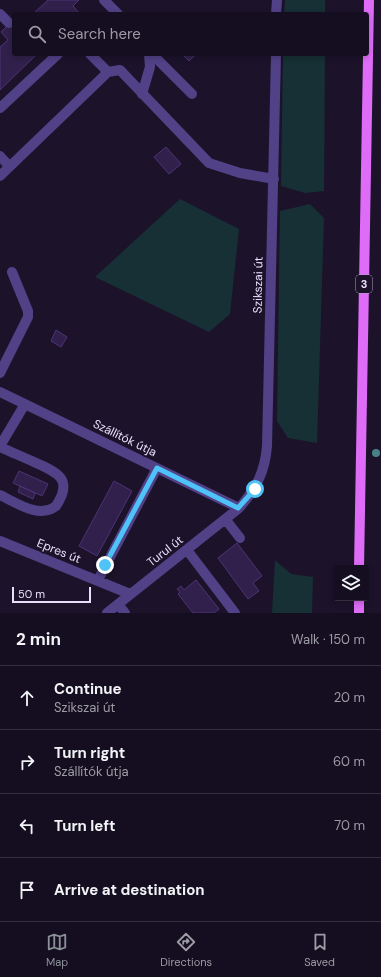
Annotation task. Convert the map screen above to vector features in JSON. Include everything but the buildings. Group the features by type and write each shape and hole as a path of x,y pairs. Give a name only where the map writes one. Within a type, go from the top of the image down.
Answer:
{"main road":[{"name":"3","path":"369,0 369,12"},
{"name":"3","path":"359,565 368,56"},
{"path":"359,601 359,613"}],"street":[{"path":"104,0 116,12"},
{"path":"276,12 277,0"},
{"path":"0,14 9,23"},
{"path":"0,108 56,56"},
{"path":"92,56 108,72"},
{"path":"142,94 150,67 149,56"},
{"path":"154,56 192,94"},
{"name":"Szikszai út","path":"238,508 258,483 266,458 276,56"},
{"path":"0,176 108,72 120,70 209,163 240,173 274,179"},
{"path":"0,156 9,166"},
{"path":"0,373 28,317 28,311 12,272"},
{"name":"Szállítók útja","path":"0,392 238,508"},
{"path":"0,495 32,510 46,512 56,506 63,490 62,479 54,471 0,447 25,404"},
{"path":"98,580 157,468"},
{"name":"Turul út","path":"106,613 226,520 238,508"},
{"path":"226,520 240,538"},
{"name":"Epres út","path":"0,541 130,594"},
{"path":"187,550 235,613"},
{"path":"118,604 125,613"}],"green space":[{"path":"285,0 325,0 325,12 284,12"},
{"path":"283,56 325,56 324,191 305,193 281,186"},
{"path":"180,199 239,229 230,314 209,332 95,277"},
{"path":"310,204 324,218 317,443 288,438 277,421 280,211"},
{"path":"275,560 291,574 313,577 312,613 272,613"}],"route":[{"path":"105,565 157,468 238,508 255,489"}]}
